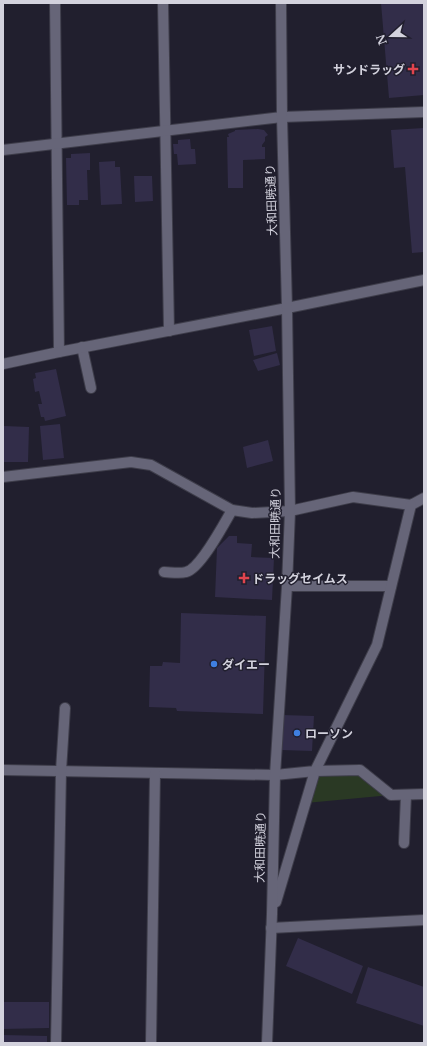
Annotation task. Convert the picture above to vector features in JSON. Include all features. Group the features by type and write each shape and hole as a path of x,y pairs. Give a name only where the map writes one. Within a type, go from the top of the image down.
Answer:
{"street":[{"path":"55,3 59,352"},
{"path":"163,3 169,331"},
{"name":"大和田暁通り","path":"267,1043 275,775 287,586 290,511 281,3"},
{"path":"3,150 282,117 424,112"},
{"path":"3,364 82,347 424,280"},
{"path":"82,347 91,388"},
{"path":"3,477 131,462 151,466 232,510 252,513 290,511 353,496 411,504 424,498"},
{"path":"272,914 315,771 377,645 411,504"},
{"path":"164,572 185,572 190,570 214,543 232,510"},
{"path":"287,586 391,586"},
{"path":"56,1043 61,771 65,708"},
{"path":"3,770 275,775 315,771 360,770 392,795 424,794"},
{"path":"151,1043 155,772"},
{"path":"404,843 406,795"},
{"path":"271,928 424,920"}],"green space":[{"path":"360,770 391,795 306,803 315,771"}],"building":[{"path":"381,3 423,3 424,95 389,98"},
{"path":"424,128 424,252 412,253 405,167 394,168 391,130"},
{"path":"235,130 264,130 268,135 265,137 265,141 262,145 262,147 265,147 265,159 243,160 243,188 228,188 228,134"},
{"path":"190,139 191,149 195,149 196,164 178,165 177,154 174,154 173,144 178,144 178,140"},
{"path":"90,153 90,170 87,170 88,200 79,200 79,205 67,205 66,158 71,158 71,154"},
{"path":"115,161 115,167 120,167 122,204 101,205 99,162"},
{"path":"134,176 152,176 153,201 135,202"},
{"path":"272,326 276,351 254,356 249,330"},
{"path":"277,353 280,365 258,371 253,360"},
{"path":"56,369 66,416 45,421 44,417 41,417 38,404 42,404 39,391 35,392 33,379 36,378 35,373"},
{"path":"60,424 64,458 43,460 40,426"},
{"path":"4,426 29,427 28,462 3,462"},
{"path":"268,440 273,461 247,468 243,447"},
{"name":"ドラッグセイムス","path":"229,536 237,536 237,543 252,544 251,557 274,558 272,600 215,597 217,548"},
{"name":"ダイエー","path":"181,613 266,616 263,714 177,711 176,708 149,707 150,666 162,666 163,662 180,663"},
{"name":"ローソン","path":"282,715 314,716 312,751 281,750"},
{"path":"298,938 363,966 352,994 286,966"},
{"path":"368,967 424,987 424,1026 356,1003"},
{"path":"3,1002 49,1002 49,1028 3,1029"},
{"path":"3,1035 47,1036 47,1043 3,1043"}],"place":[{"name":"サンドラッグ","path":"413,69"},
{"name":"ドラッグセイムス","path":"244,578"},
{"name":"ダイエー","path":"214,664"},
{"name":"ローソン","path":"297,733"}]}
